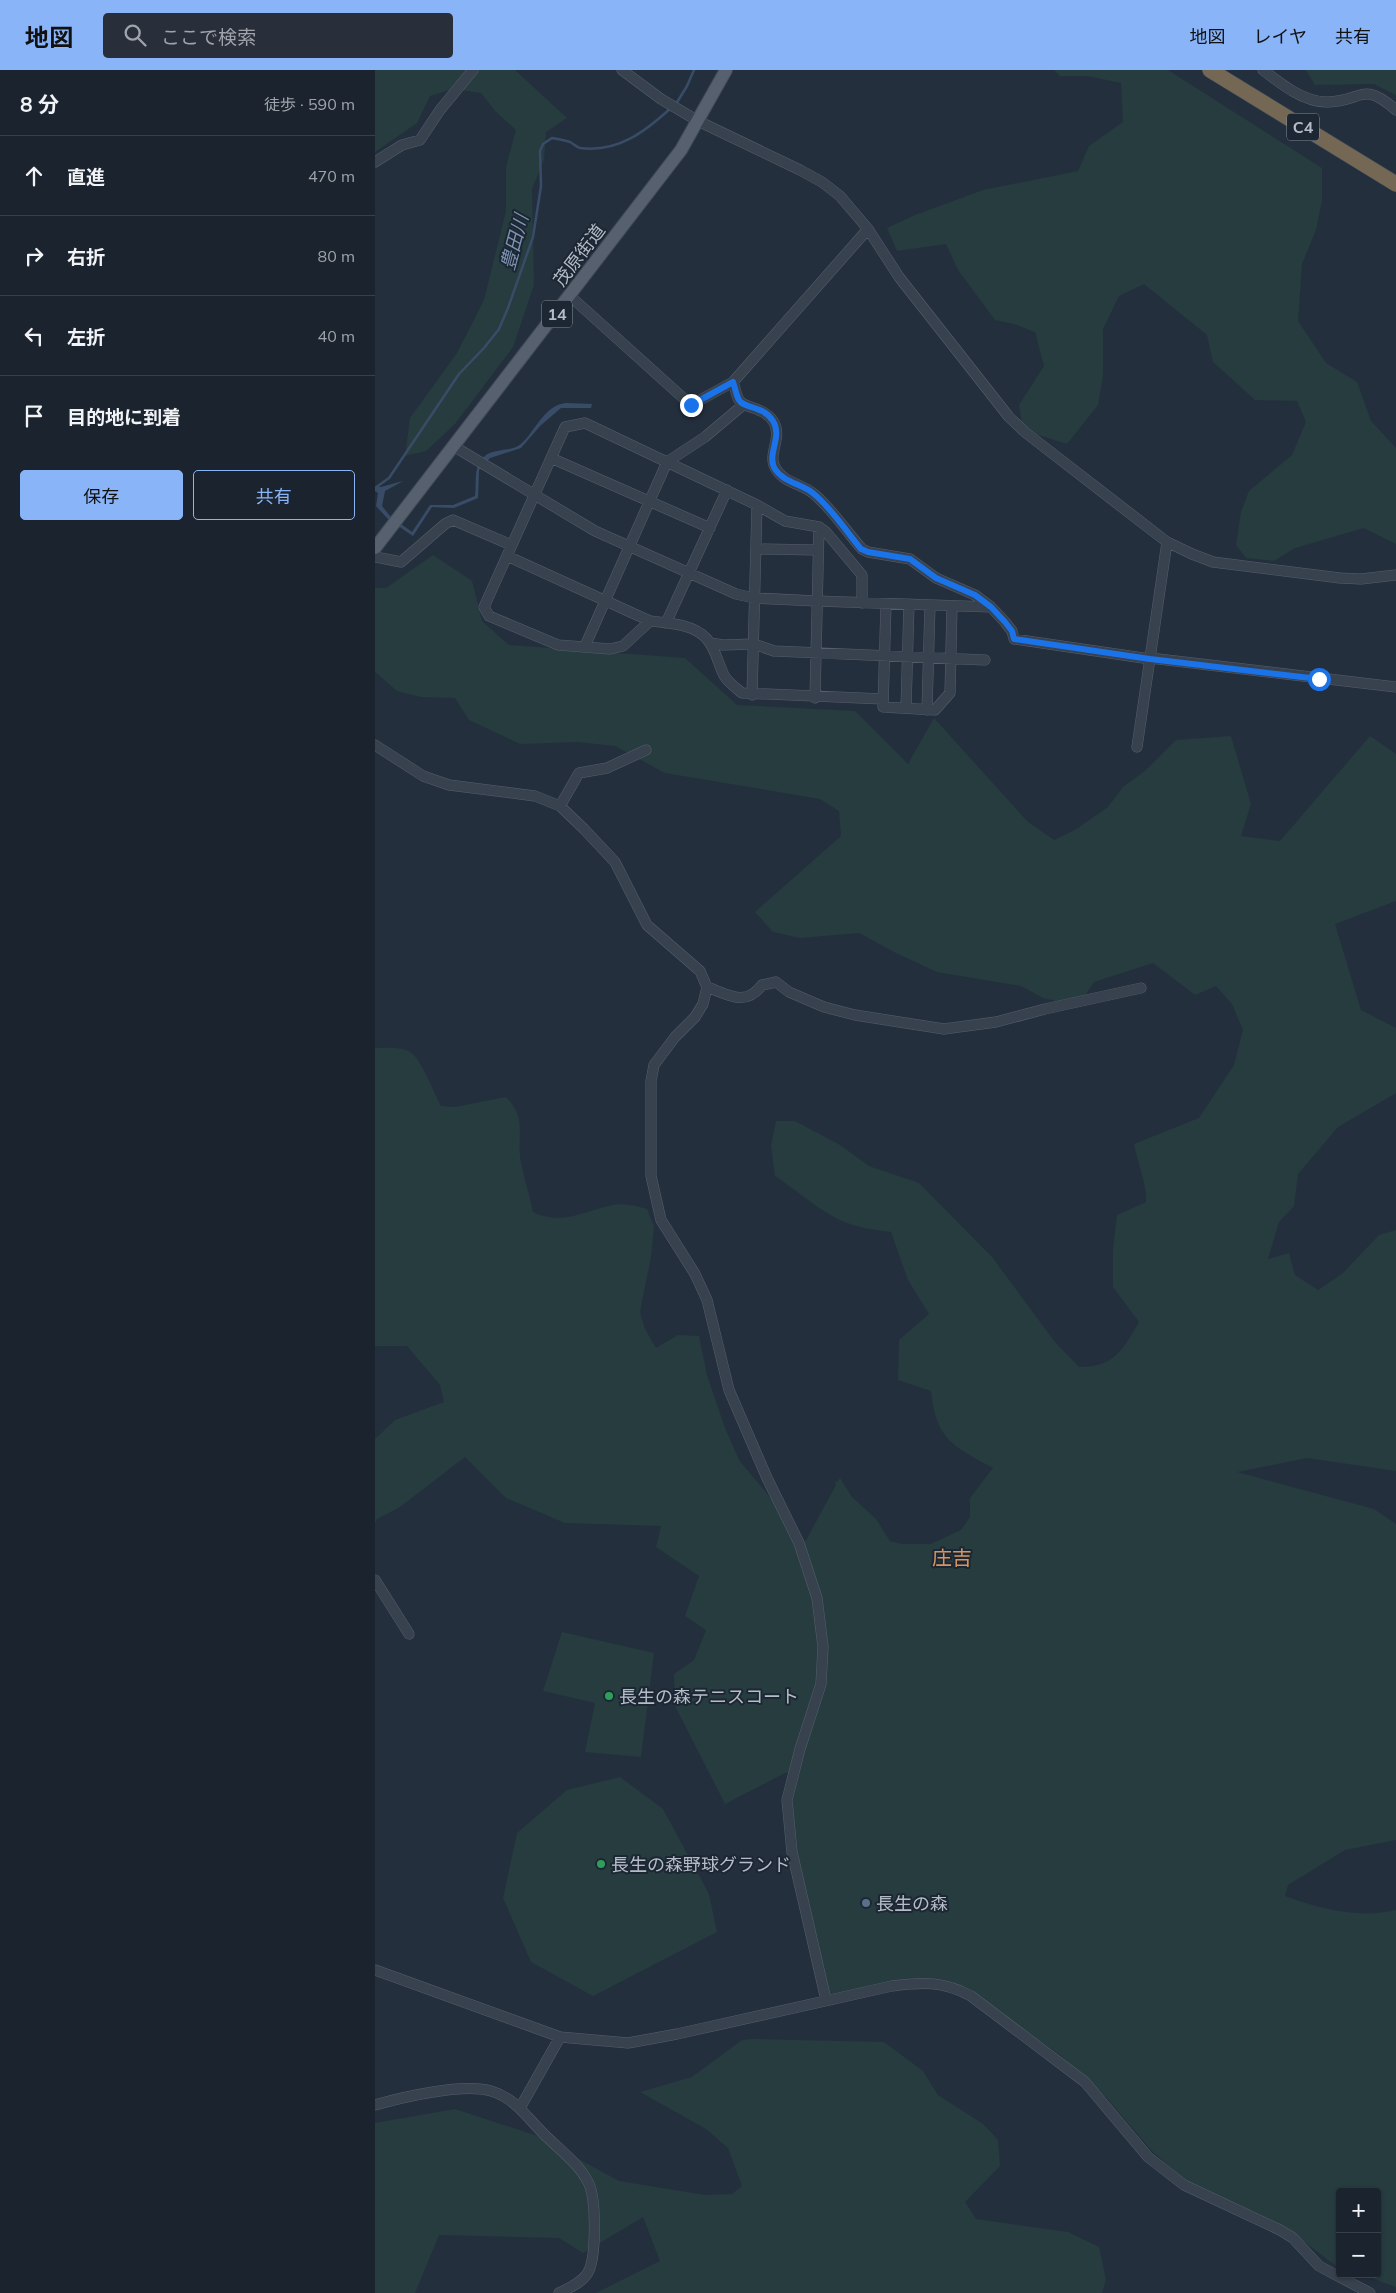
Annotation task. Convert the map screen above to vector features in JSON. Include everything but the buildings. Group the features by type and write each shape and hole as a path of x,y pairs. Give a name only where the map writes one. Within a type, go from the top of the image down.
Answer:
{"highway":[{"name":"C4","path":"1210,70 1396,184"}],"main road":[{"name":"茂原街道","path":"375,548 455,447 681,150 725,70"}],"street":[{"path":"375,162 402,145 420,140 440,110 473,70"},
{"path":"622,70 661,100 698,121 822,182 840,196 868,228 899,277 1009,417 1026,433 1167,542 1213,562 1361,580 1396,575"},
{"path":"1263,70 1306,99 1328,102 1368,93 1380,97 1396,110"},
{"path":"570,296 691,405 733,382 868,228"},
{"path":"733,382 739,400 743,404 766,412 775,423 778,434 773,459 775,469 794,484 812,492 861,549 868,552 910,559 936,578 975,595 991,607 1012,631 1014,639 1150,658 1396,687"},
{"path":"585,646 667,462 705,437 743,404"},
{"path":"650,621 623,646 610,648 559,645 489,616 484,607 565,426 585,422 727,490 785,521 819,527 862,575 862,603"},
{"path":"455,447 595,531 736,594 754,598 817,602 991,607"},
{"path":"551,458 709,528"},
{"path":"666,623 727,490"},
{"path":"752,695 757,505"},
{"path":"375,557 401,562 445,524 453,520 511,545"},
{"path":"815,698 819,527"},
{"path":"1137,747 1167,542"},
{"path":"756,549 818,550"},
{"path":"507,556 650,621 696,631 705,636 729,682 741,693 815,698 883,699"},
{"path":"886,604 883,707 927,710 935,710 950,693 952,606"},
{"path":"906,708 909,604"},
{"path":"927,710 929,605"},
{"path":"710,643 723,645 754,644 774,651 985,660"},
{"path":"375,745 423,776 449,785 535,796 560,806 608,854 621,872 647,925 700,971 707,987 703,1004 695,1017 675,1037 654,1065 651,1081 651,1176 661,1220 695,1274 707,1300 729,1390 767,1478 799,1543 817,1598 823,1647 821,1684 800,1749 787,1800 792,1852 826,2000"},
{"path":"560,806 579,773 607,768 646,750"},
{"path":"707,987 742,998 755,995 762,985 776,982 789,992 824,1007 855,1015 944,1029 996,1022 1141,988"},
{"path":"375,1580 409,1634"},
{"path":"375,1970 560,2038 628,2043 651,2040 826,2000 916,1983 954,1986 971,1996 1085,2082 1148,2157 1184,2185 1280,2230 1293,2238 1319,2266 1370,2293"},
{"path":"520,2108 560,2038"},
{"path":"375,2105 402,2098 464,2090 491,2091 512,2101 539,2130 561,2149 589,2185 593,2208 593,2258 587,2274 576,2285 559,2293"}],"green space":[{"path":"375,70 515,70 567,118 546,132 544,160 532,189 534,285 513,347 455,424 426,451 405,456 410,418 457,353 484,300 506,211 506,167 516,130 496,112 481,93 453,89 430,96 417,123 375,152"},
{"path":"1054,70 1168,70 1322,168 1322,201 1316,230 1302,264 1298,321 1326,363 1357,382 1371,421 1396,448 1396,544 1364,528 1295,548 1274,561 1246,558 1236,545 1241,512 1249,491 1292,455 1306,422 1297,401 1255,400 1213,362 1207,335 1144,284 1119,296 1103,329 1103,375 1098,405 1067,444 1023,430 1019,405 1044,366 1035,332 1014,324 995,320 958,270 946,244 897,251 887,228 915,215 983,190 1078,171 1089,146 1123,122 1121,83 1087,76 1060,76"},
{"path":"1306,70 1396,70 1396,95 1374,84 1315,85"},
{"path":"433,555 472,581 482,621 509,645 685,658 737,705 855,711 908,764 934,718 1027,821 1054,840 1075,830 1108,807 1123,787 1146,770 1176,740 1231,736 1251,804 1241,836 1280,841 1370,736 1396,754 1396,901 1335,924 1361,1010 1396,1028 1396,1093 1338,1127 1298,1174 1294,1206 1279,1222 1268,1259 1289,1253 1295,1275 1318,1290 1342,1274 1379,1235 1396,1230 1396,1471 1307,1458 1237,1472 1374,1509 1396,1524 1396,1840 1345,1850 1288,1885 1285,1896 1326,1909 1354,1913 1382,1913 1396,1910 1396,2287 1371,2278 1381,2278 1381,2188 1336,2188 1336,2266 1288,2229 1185,2181 1150,2149 1105,2096 1060,2055 961,1986 924,1978 828,1994 793,1834 793,1798 800,1772 785,1773 725,1804 675,1706 674,1674 694,1660 706,1630 685,1616 699,1576 656,1547 661,1526 565,1523 506,1498 465,1457 400,1507 377,1519 375,1523 375,1439 395,1420 444,1402 440,1385 407,1346 375,1346 375,1048 402,1049 410,1052 419,1061 441,1106 455,1107 506,1097 513,1105 519,1120 521,1163 533,1212 554,1218 564,1218 617,1204 647,1209 654,1226 651,1257 640,1312 645,1329 656,1348 678,1335 699,1336 707,1375 725,1428 739,1460 785,1515 804,1544 836,1485 835,1481 837,1482 840,1478 852,1497 876,1519 890,1541 901,1544 931,1544 961,1530 970,1517 970,1498 993,1468 967,1454 949,1440 937,1421 931,1391 898,1380 899,1340 929,1314 908,1280 891,1232 862,1228 843,1221 823,1210 775,1176 771,1146 776,1121 795,1121 840,1145 869,1166 919,1183 992,1257 1055,1342 1079,1367 1101,1364 1122,1349 1139,1322 1113,1287 1113,1249 1117,1215 1146,1202 1144,1182 1134,1144 1199,1118 1234,1065 1243,1030 1232,1004 1216,986 1195,995 1153,963 1094,982 1078,1006 1043,998 1021,986 937,972 859,933 800,938 773,932 755,912 841,836 839,811 820,799 665,773 615,746 577,742 520,744 469,720 455,698 421,697 397,691 375,672 375,588 386,588"},
{"name":"長生の森テニスコート","path":"562,1632 654,1653 641,1757 585,1752 595,1703 543,1691"},
{"name":"長生の森野球グランド","path":"620,1777 663,1809 709,1894 717,1932 593,1996 531,1962 503,1898 517,1833 567,1790"},
{"path":"742,2040 884,2042 923,2071 938,2095 983,2124 998,2140 1000,2166 965,2202 976,2219 1068,2232 1099,2247 1106,2280 1102,2293 596,2293 660,2261 643,2217 583,2253 559,2238 439,2235 415,2293 375,2293 375,2123 455,2109 535,2135 619,2181 705,2195 732,2194 742,2186 728,2148 706,2129 640,2092 692,2077"}],"water":[{"path":"566,403 592,404 591,408 561,408 540,426 521,448 490,458 479,470 478,498 454,508 432,507 413,536 388,519 376,506 378,493 375,491 375,486 381,487 403,481 385,491 382,506 390,516 412,532 430,505 453,505 475,496 476,472 482,459 495,451 517,447 546,414 558,405"}],"waterway":[{"name":"豊田川","path":"676,104 694,70"},
{"name":"豊田川","path":"375,488 389,478 459,374 499,329 533,237 541,186 540,151 543,144 552,138 570,142 580,148 594,149 619,144 641,132 672,107"}],"place":[{"name":"長生の森テニスコート","path":"609,1696"},
{"name":"長生の森野球グランド","path":"601,1864"},
{"name":"長生の森","path":"866,1903"}],"district":[{"name":"庄吉","path":"952,1557"}],"route":[{"path":"691,405 733,382 739,400 743,404 766,412 775,423 778,434 773,459 775,469 794,484 812,492 861,549 868,552 910,559 936,578 975,595 991,607 1005,622 1012,631 1014,639 1150,659 1319,679"}]}
